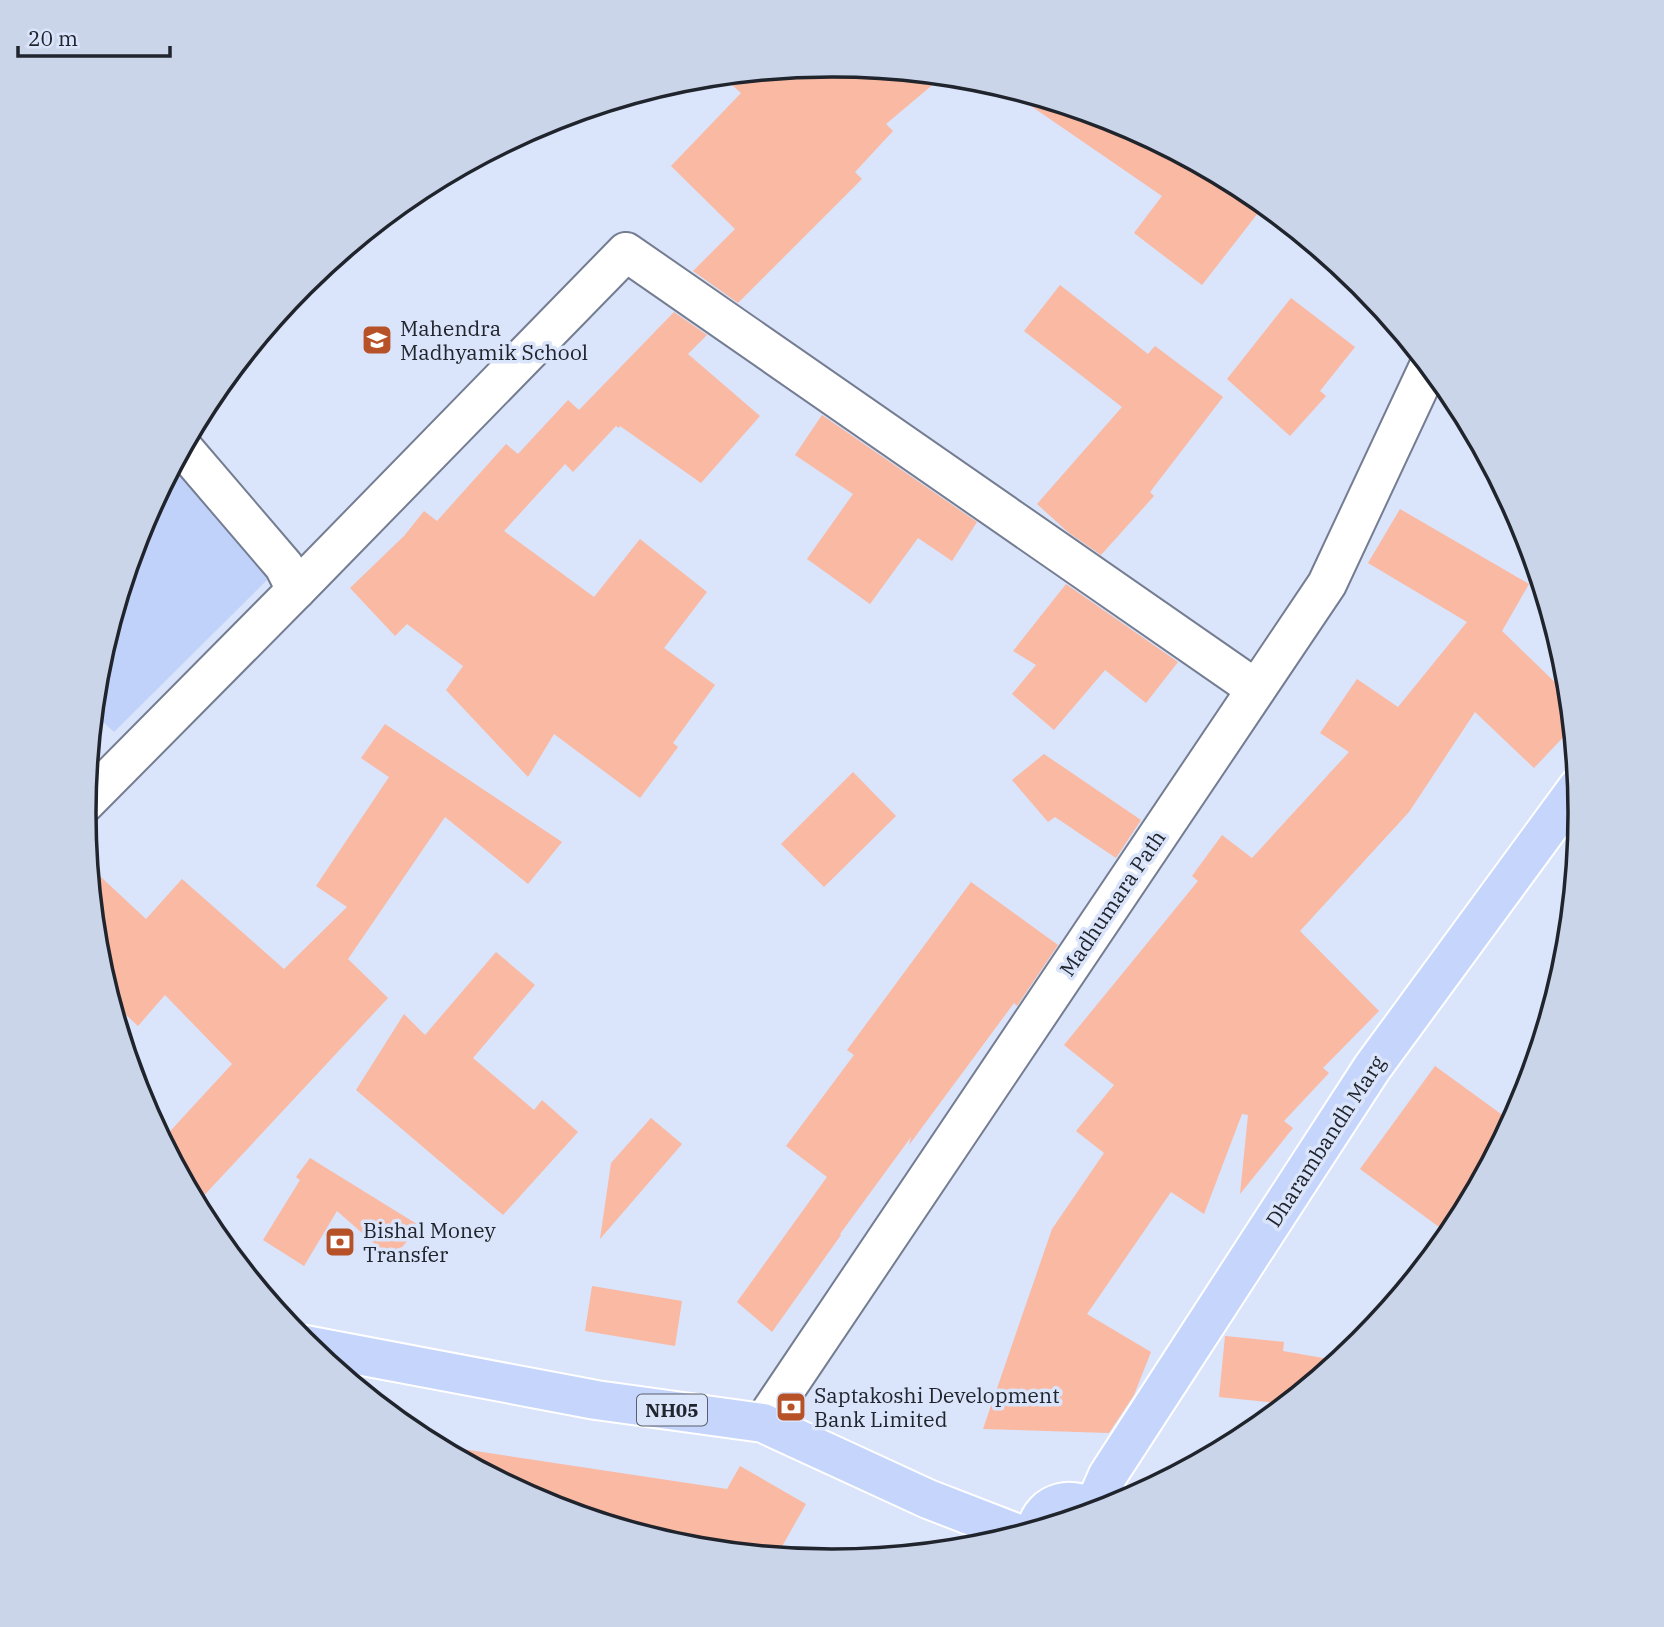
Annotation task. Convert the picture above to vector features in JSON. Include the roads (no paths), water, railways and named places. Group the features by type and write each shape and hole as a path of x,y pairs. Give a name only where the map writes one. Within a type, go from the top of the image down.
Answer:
{"main road":[{"name":"Dharambandh Marg","path":"1098,1500 1108,1475 1372,1068 1568,801"},
{"name":"NH05","path":"327,1349 596,1400 763,1423 928,1499 1006,1529"},
{"path":"1040,1520 1042,1514 1054,1505 1067,1501 1085,1505"}],"street":[{"path":"96,792 626,252 1256,689"},
{"name":"Madhumara Path","path":"763,1423 1327,584 1424,376"},
{"path":"189,455 284,566 296,590"}],"place":[{"name":"Mahendra Madhyamik School","path":"377,340"},
{"name":"Bishal Money Transfer","path":"340,1242"},
{"name":"Saptakoshi Development Bank Limited","path":"791,1407"}]}
